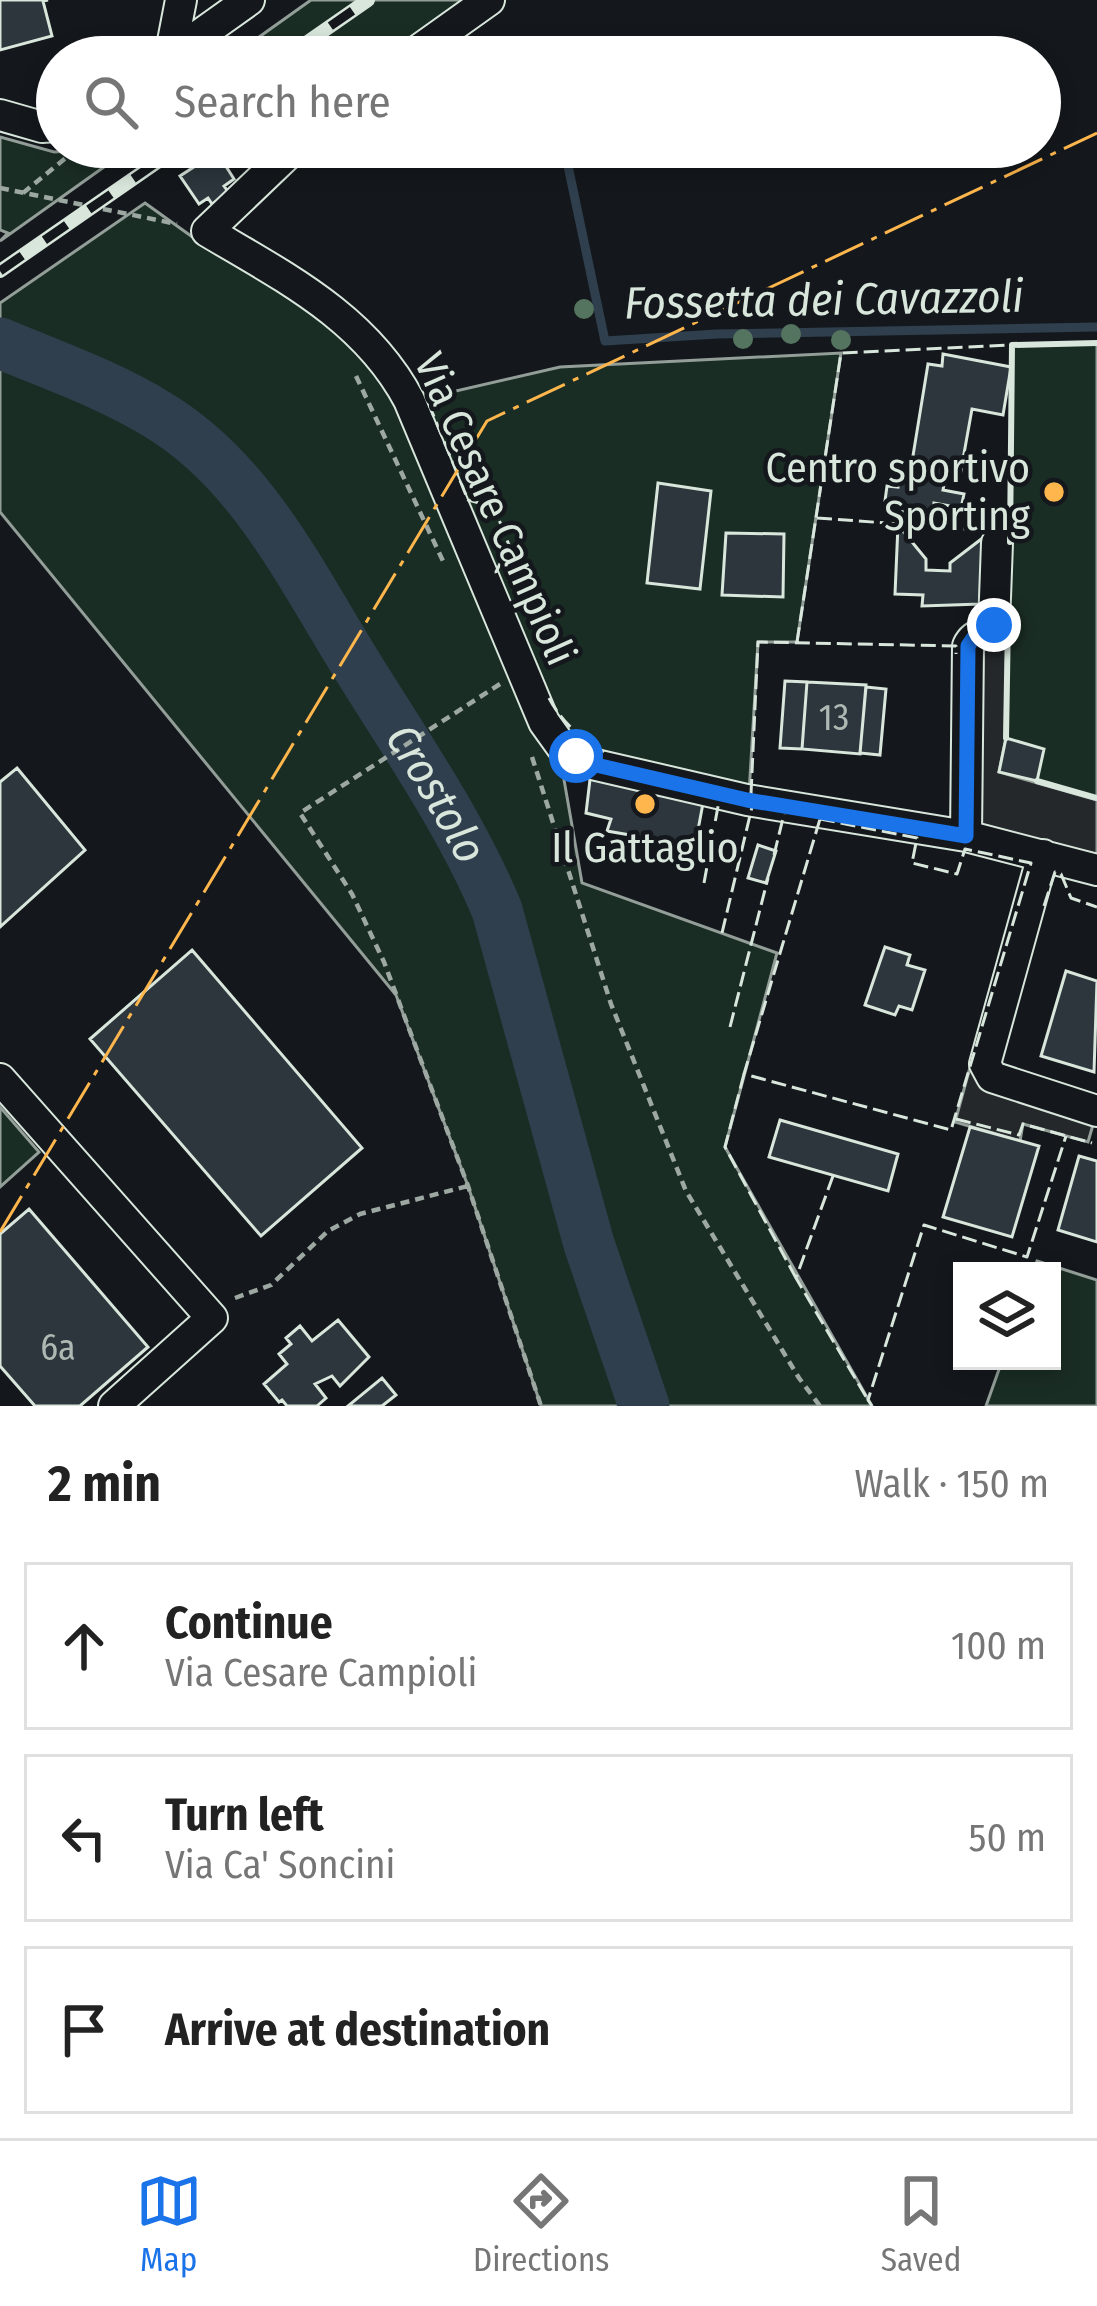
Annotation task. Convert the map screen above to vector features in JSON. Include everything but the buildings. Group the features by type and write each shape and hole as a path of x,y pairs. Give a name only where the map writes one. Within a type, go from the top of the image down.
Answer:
{"street":[{"path":"174,36 181,0"},
{"path":"438,36 489,0"},
{"path":"198,36 244,1"},
{"path":"0,115 36,125"},
{"path":"207,230 273,168"},
{"name":"Via Cesare Campioli","path":"207,230 342,316 394,373 544,722 562,747 596,765 747,800 966,836 1097,870"},
{"path":"966,836 968,646 976,634 994,625 998,543"},
{"path":"1043,855 986,1064 992,1077 1097,1112"},
{"path":"0,1079 212,1318 114,1406"}],"path":[{"path":"22,193 53,168"},
{"path":"0,188 207,230"},
{"path":"352,368 451,579"},
{"path":"500,685 300,813 352,894 384,962 468,1186 541,1406"},
{"path":"538,773 611,1004 686,1191 820,1406"},
{"path":"236,1298 271,1285 328,1231 361,1214 468,1186"}],"green space":[{"path":"311,0 479,0 428,36 260,36"},
{"path":"0,137 36,147 36,168 103,168 0,241 8,233 0,230"},
{"path":"145,203 198,241 297,296 384,368 559,751 582,883 777,953 725,1147 872,1406 541,1406 468,1186 396,995 0,512 0,303"},
{"name":"Centro sportivo Sporting","path":"1097,343 1097,800 999,772 1006,738 1012,345"},
{"path":"841,353 797,642 758,642 749,794 598,758 563,733 421,399 560,367"},
{"path":"0,1107 39,1152 0,1187"},
{"path":"1061,1269 1097,1280 1097,1406 986,1406 999,1370 1061,1370"}],"shaded area":[{"path":"990,638 1008,639 1006,738 999,772 1097,800 1097,861 970,832 976,649"},
{"path":"972,1060 1097,1111 1088,1142 1023,1124 1020,1141 955,1122"}],"waterway":[{"name":"Fossetta dei Cavazzoli","path":"568,168 605,341 717,334 1097,327"},
{"name":"Crostolo","path":"0,343 140,404 192,439 222,467 274,531 434,788 497,910 589,1244 644,1406"}],"railway":[{"path":"316,36 368,0"},
{"path":"0,271 149,168"}],"fence":[{"path":"797,642 841,353 1012,345"},
{"path":"448,399 428,402 468,500 494,507 509,545 497,577"},
{"path":"817,518 1010,532"},
{"path":"751,794 758,642 956,646 956,654"},
{"path":"549,698 574,731 609,754"},
{"path":"704,883 719,801"},
{"path":"722,933 752,807"},
{"path":"774,855 784,814"},
{"path":"820,819 917,838 912,863 957,874 965,849 1031,863 951,1130 744,1074 820,819"},
{"path":"1044,906 1055,872 1061,874 1071,898 1097,907"},
{"path":"730,1027 768,878"},
{"path":"744,1074 725,1147 796,1278"},
{"path":"956,1119 1019,1135 1023,1124 1092,1143"},
{"path":"872,1406 868,1400 924,1225 1027,1257 1066,1136"},
{"path":"833,1176 796,1278 868,1400"}],"wall":[{"path":"1010,542 1012,345 1097,343"},
{"path":"1006,738 1008,620"},
{"path":"1037,781 1097,798"}],"power":[{"path":"1061,150 1097,133"},
{"path":"0,1232 487,421 1023,168"}],"place":[{"name":"Centro sportivo Sporting","path":"1054,492"},
{"name":"Il Gattaglio","path":"645,804"}],"route":[{"path":"576,756 596,765 747,800 966,836 968,646 976,634 994,625"}]}
